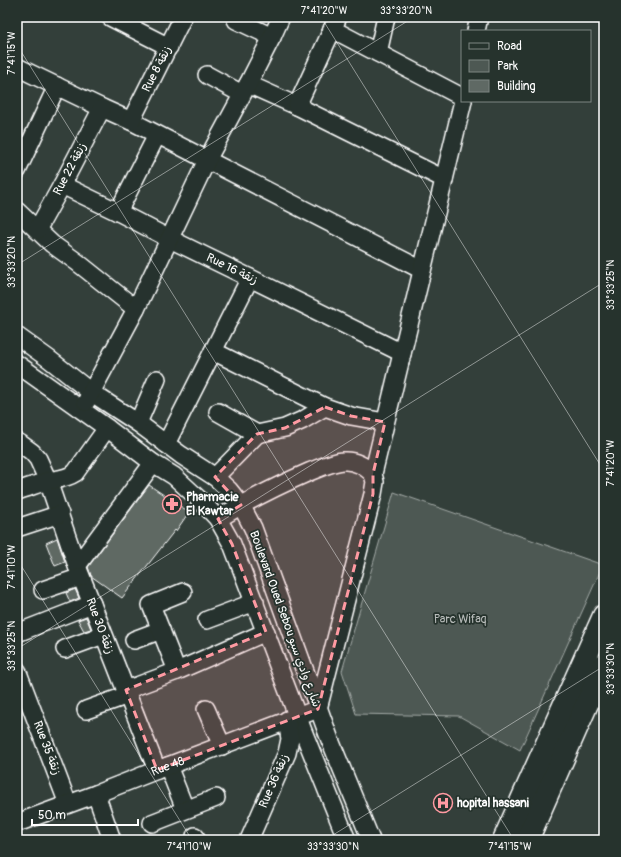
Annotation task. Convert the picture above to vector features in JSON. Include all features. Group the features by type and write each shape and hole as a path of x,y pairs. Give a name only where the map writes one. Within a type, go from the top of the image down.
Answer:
{"main road":[{"path":"527,840 539,788 604,616"},
{"path":"504,840 539,788 604,665"}],"street":[{"path":"110,17 169,47"},
{"name":"Rue 8 زنقة","path":"131,121 183,17"},
{"path":"82,410 136,309 207,160 281,17"},
{"path":"378,53 386,17"},
{"path":"476,30 479,17"},
{"path":"236,20 272,37"},
{"path":"297,106 335,23 378,53 461,96"},
{"path":"17,67 131,121 422,270"},
{"path":"207,75 297,106 444,179"},
{"path":"17,171 57,86"},
{"path":"318,709 373,494 375,482 373,474 463,102"},
{"name":"Rue 22 زنقة","path":"37,230 102,108"},
{"path":"118,212 156,135"},
{"name":"Rue 16 زنقة","path":"62,185 402,354"},
{"path":"17,211 52,244 136,309"},
{"path":"166,444 250,278"},
{"name":"Boulevard Oued Sebou شارع وادي سبو","path":"17,336 92,393 215,477 229,490 241,505 253,528 318,709 371,840"},
{"path":"213,351 325,407 351,416 385,422"},
{"name":"Boulevard Oued Sebou شارع وادي سبو","path":"17,364 107,428 153,463 174,476 202,501 218,519 232,544 255,602 293,718 347,840"},
{"path":"138,423 157,379"},
{"path":"215,477 257,434 284,428 303,420 325,407"},
{"path":"218,412 257,434"},
{"path":"17,491 48,481 63,479 75,473 107,428"},
{"name":"Rue 30 زنقة","path":"17,442 32,452 38,459 48,481 79,571 103,634 127,692 162,768 184,809"},
{"path":"218,519 285,482 330,463 344,460 357,462 365,466 373,474"},
{"path":"43,590 79,571 153,463"},
{"path":"17,528 60,514"},
{"path":"177,671 151,605 183,592"},
{"path":"207,620 255,602"},
{"path":"17,632 92,604"},
{"path":"134,640 161,630"},
{"path":"86,710 266,632"},
{"path":"65,649 103,634"},
{"name":"Rue 35 زنقة","path":"17,670 68,804"},
{"path":"206,709 222,746"},
{"name":"Rue 48","path":"17,823 318,709"},
{"name":"Rue 36 زنقة","path":"249,840 287,753 293,718"},
{"path":"96,794 112,840"},
{"path":"152,823 184,809 216,798"}],"highlighted area":[{"path":"325,407 351,416 385,422 373,474 373,494 318,709 157,770 126,690 266,632 232,544 218,519 241,505 215,477 257,434 285,428"}],"green space":[{"name":"Parc Wifaq","path":"394,492 603,565 520,750 459,716 356,714 342,671"}],"building":[{"path":"149,485 189,512 176,531 175,530 122,598 91,576 88,567"},
{"path":"57,538 65,562 55,566 46,543"},
{"path":"75,589 79,598 70,602 66,593"},
{"path":"86,617 91,629 84,631 78,620"}],"place":[{"name":"Pharmacie El Kawtar","path":"172,504"},
{"name":"hopital hassani","path":"443,803"}]}
